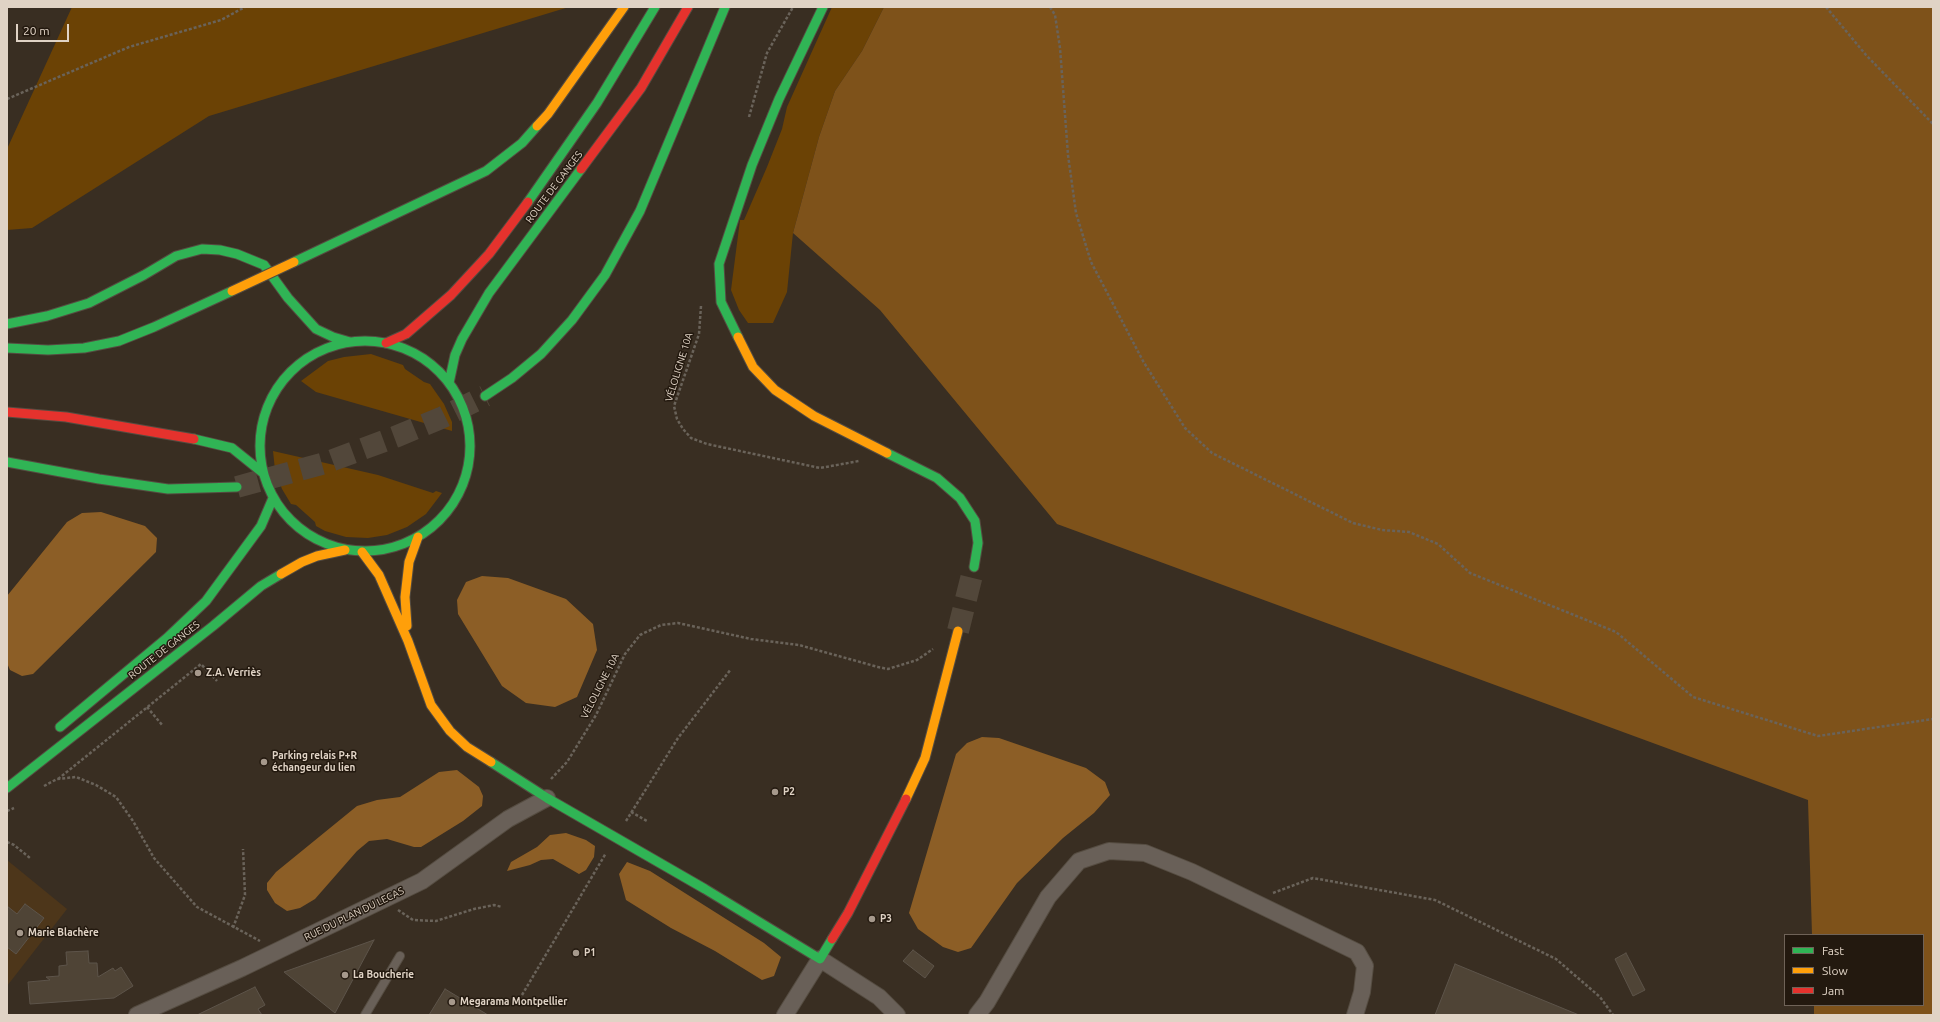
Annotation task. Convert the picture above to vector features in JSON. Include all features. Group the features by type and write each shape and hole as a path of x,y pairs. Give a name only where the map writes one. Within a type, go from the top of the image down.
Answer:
{"main road":[{"path":"7,348 48,350 84,348 118,340 154,327 486,171 522,143 548,114 624,7"},
{"name":"ROUTE DE GANGES","path":"386,343 406,334 451,294 489,254 547,176 597,103 654,7"},
{"name":"ROUTE DE GANGES","path":"449,383 455,355 462,339 489,293 641,88 688,7"},
{"path":"485,396 512,378 541,354 572,320 605,275 640,211 725,7"},
{"path":"823,7 779,99 752,165 719,264 721,302 753,367 775,390 814,416 937,478 960,498 975,521 978,543 974,567"},
{"path":"7,324 47,316 89,303 144,275 176,256 202,249 220,250 237,254 264,265 288,298 316,329 333,337 350,342"},
{"path":"368,341 386,343 421,357 436,369 449,383 466,417 470,439 469,461 464,483 454,503 440,520 418,537 391,548 362,552 346,550 317,540 292,522 273,498 263,473 260,444 265,414 277,388 297,366 322,350 350,342 368,341"},
{"path":"7,412 66,417 212,442 232,448 263,473"},
{"path":"7,462 99,479 168,488 237,487"},
{"name":"ROUTE DE GANGES","path":"55,731 167,638 206,601 261,526 273,498"},
{"path":"408,641 405,597 409,562 418,537"},
{"name":"ROUTE DE GANGES","path":"7,788 213,626 261,586 302,562 317,556 346,550"},
{"path":"362,552 379,575 408,641 431,705 450,731 467,747 542,795 705,888 820,959 848,913 891,831 925,758 958,631"}],"street":[{"name":"RUE DU PLAN DU LECAS","path":"145,1013 242,968 422,880 542,795"},
{"path":"977,1015 987,1002 1048,897 1079,861 1109,851 1145,853 1192,872 1357,952 1365,966 1362,992 1355,1015"},
{"path":"785,1015 820,959 879,997 897,1015"}],"lane":[{"path":"365,1015 400,956"}],"path":[{"path":"7,99 129,47 221,20 245,7"},
{"path":"748,120 767,53 793,7"},
{"path":"1050,7 1055,15 1060,48 1068,155 1076,213 1091,262 1143,361 1185,428 1212,453 1353,523 1382,530 1410,532 1438,544 1470,573 1616,632 1693,697 1818,736 1933,719"},
{"path":"1826,7 1866,55 1933,124"},
{"name":"VÉLOLIGNE 10A","path":"702,301 699,334 674,406 677,419 691,438 707,444 820,468 865,460"},
{"name":"VÉLOLIGNE 10A","path":"542,795 567,762 596,715 625,654 640,635 661,625 678,623 751,639 798,645 878,667 888,668 917,660 935,648"},
{"path":"41,787 57,779 201,664 218,681"},
{"path":"147,707 163,726"},
{"path":"57,779 76,777 96,785 116,797 133,821 154,858 197,907 234,928 265,942"},
{"path":"7,811 19,804"},
{"path":"631,812 647,821"},
{"path":"7,842 14,845 30,858"},
{"path":"234,928 245,895 243,848"},
{"path":"1252,901 1313,878 1435,900 1556,959 1600,997 1613,1015"},
{"path":"387,898 400,911 413,920 436,921 474,909 494,905 502,907"}],"shaded area":[{"path":"72,7 569,7 209,116 32,228 7,230 7,149"},
{"path":"832,7 884,7 862,51 835,91 819,137 793,233 787,292 773,323 748,323 739,310 731,290 740,220 744,220 767,167 782,129 787,107"},
{"path":"884,7 1933,7 1933,1015 1814,1015 1814,1006 1924,1006 1924,934 1812,934 1808,800 1057,524 880,310 793,233 819,137 835,91 862,51"},
{"path":"371,354 403,365 405,369 424,382 430,384 444,404 452,422 452,431 316,392 301,381 328,361 344,357"},
{"path":"273,451 378,475 433,493 436,491 442,493 426,514 407,527 387,535 368,538 346,537 325,531 316,526 315,522 296,505 291,504 282,489 275,470"},
{"path":"101,512 145,526 157,538 156,552 33,674 22,676 10,670 7,663 7,596 67,522 82,513"},
{"path":"482,576 508,578 566,599 593,624 597,650 577,697 555,707 526,703 502,686 458,614 457,600 466,582"},
{"path":"982,737 999,738 1086,768 1105,782 1110,795 1094,813 1063,838 1017,883 971,948 958,952 943,947 918,929 909,913 956,754 967,743"},
{"path":"457,770 479,787 483,796 482,806 463,821 421,847 414,847 387,839 369,841 357,851 315,899 300,908 287,911 275,903 267,890 267,883 276,872 357,806 377,800 400,797 439,772"},
{"path":"566,833 586,840 595,846 594,857 586,870 579,874 553,859 541,860 530,865 507,871 511,862 537,847 550,835"},
{"path":"7,860 67,909 7,986"},
{"path":"627,862 650,871 764,943 781,957 774,976 762,980 715,951 671,928 626,900 619,874"}],"building":[{"name":"Marie Blachère","path":"25,904 44,918 16,954 7,947 7,906 17,914"},
{"path":"374,940 335,1013 284,972"},
{"path":"913,950 934,966 925,978 903,961"},
{"path":"88,951 89,963 97,963 98,977 113,968 115,971 121,967 133,986 114,998 30,1004 28,982 50,980 46,977 59,976 59,966 67,965 66,952"},
{"path":"1626,953 1645,990 1633,996 1615,959"},
{"path":"1455,964 1579,1015 1435,1015"},
{"path":"255,987 265,1005 258,1009 262,1015 197,1015"},
{"name":"Megarama Montpellier","path":"445,989 488,1015 429,1015"}],"tunnel":[{"path":"237,487 325,463 441,418 485,396"},
{"path":"958,631 974,567"}],"traffic: fast":[{"path":"528,202 597,103 655,7"},
{"path":"485,396 512,378 541,354 572,320 605,275 640,211 725,7"},
{"path":"738,337 721,302 719,264 752,165 779,99 823,7"},
{"path":"294,262 486,171 522,143 537,126"},
{"path":"449,383 455,355 462,339 489,293 581,169"},
{"path":"7,324 47,316 89,303 144,275 176,256 202,249 220,250 237,254 264,265 288,298 316,329 333,337 350,342"},
{"path":"7,348 48,350 84,348 119,341 154,327 232,291"},
{"path":"365,341 385,343 405,349 423,359 439,372 452,388 462,406 468,426 470,446 468,466 462,486 452,504 439,520 423,533 405,543 385,549 365,551 345,549 325,543 307,533 291,520 278,504 268,486 262,466 260,446 262,426 268,406 278,388 291,372 307,359 325,349 345,343 365,341"},
{"path":"194,439 232,448 263,473"},
{"path":"887,453 937,478 960,498 975,521 978,543 974,567"},
{"path":"7,462 99,479 168,489 237,487"},
{"path":"60,727 167,638 206,601 261,526 273,498"},
{"path":"7,788 213,626 261,586 281,574"},
{"path":"491,762 547,798 705,889 820,959 832,939"}],"traffic: slow":[{"path":"537,126 548,114 624,7"},
{"path":"232,291 294,262"},
{"path":"738,337 753,367 775,390 814,416 887,453"},
{"path":"407,626 405,597 409,562 418,537"},
{"path":"281,574 302,562 317,556 345,550"},
{"path":"362,552 379,575 408,641 431,705 450,731 467,747 491,762"},
{"path":"906,799 925,758 958,631"}],"traffic: jam":[{"path":"581,169 641,88 688,7"},
{"path":"386,343 406,334 451,295 489,254 528,202"},
{"path":"7,412 66,417 194,439"},
{"path":"832,939 848,913 906,799"}],"place":[{"name":"Z.A. Verriès","path":"198,673"},
{"name":"Parking relais P+R échangeur du lien","path":"264,762"},
{"name":"P2","path":"775,792"},
{"name":"P3","path":"872,919"},
{"name":"Marie Blachère","path":"20,933"},
{"name":"P1","path":"576,953"},
{"name":"La Boucherie","path":"345,975"},
{"name":"Megarama Montpellier","path":"452,1002"}]}
